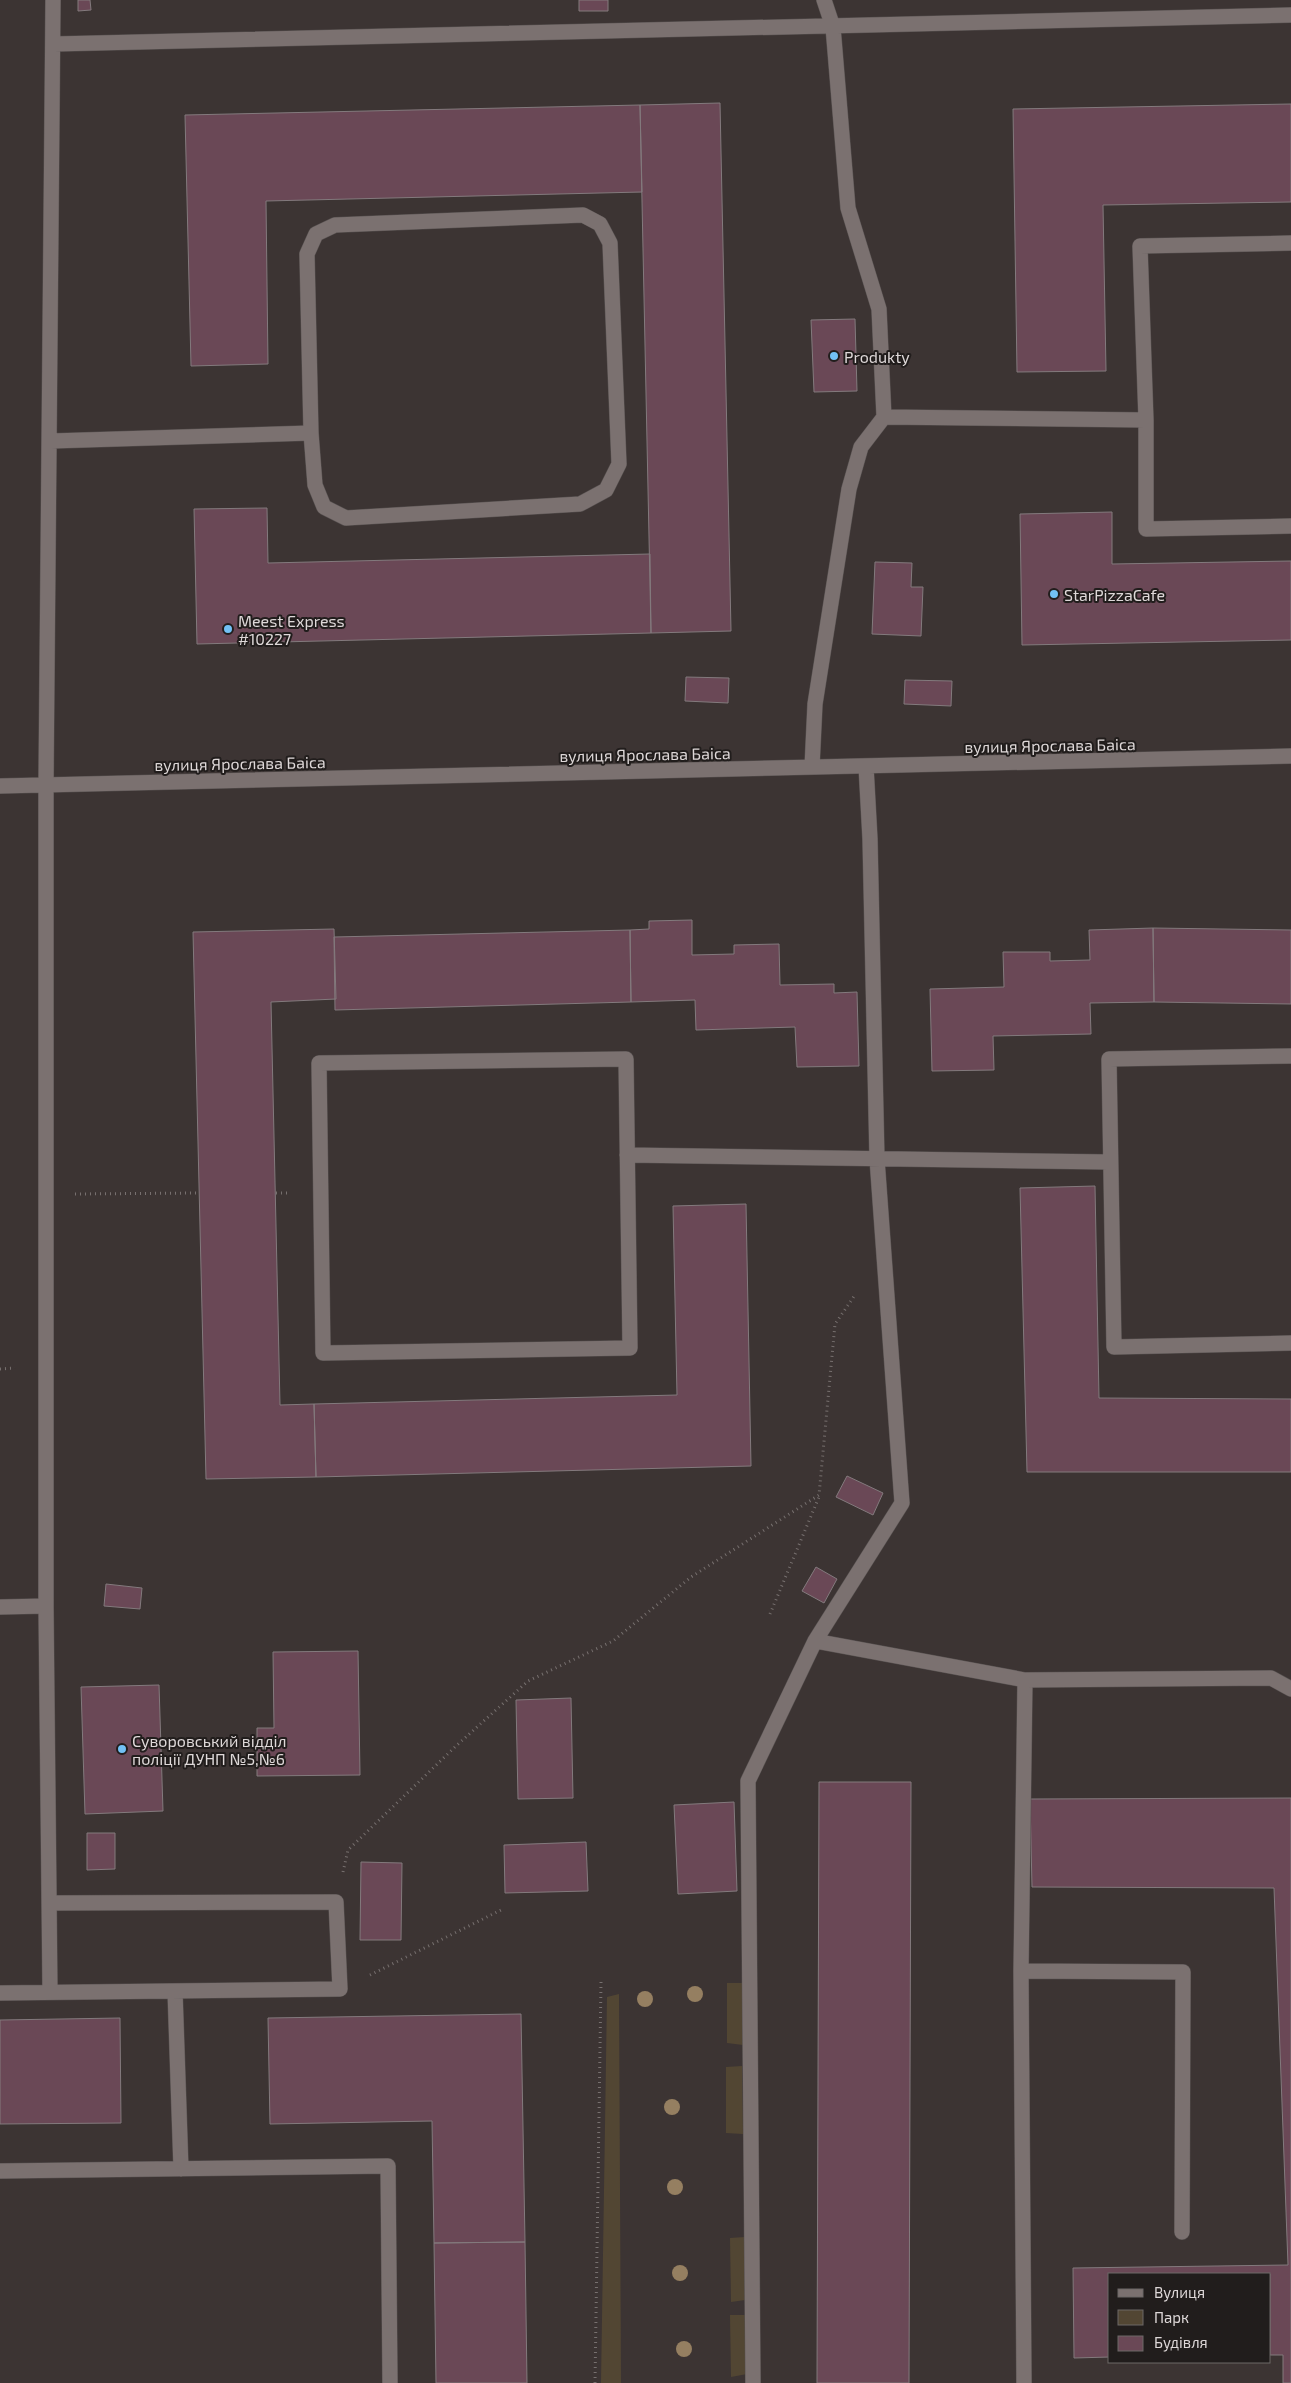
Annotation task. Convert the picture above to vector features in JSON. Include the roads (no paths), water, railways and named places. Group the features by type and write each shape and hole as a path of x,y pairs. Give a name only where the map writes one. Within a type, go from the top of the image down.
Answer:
{"street":[{"path":"50,1992 46,1606 46,785 51,441 53,0"},
{"path":"812,767 815,704 849,489 861,447 884,417 879,310 848,208 833,26 824,0"},
{"path":"54,44 1291,15"},
{"path":"583,215 600,224 610,243 619,464 606,490 580,504 346,518 324,506 315,485 311,433 307,254 316,234 336,225 583,215"},
{"path":"1291,242 1140,246 1146,420 1146,529 1291,526"},
{"path":"884,417 1146,420"},
{"path":"51,441 311,433"},
{"name":"вулиця Ярослава Баіса","path":"0,786 1291,756"},
{"path":"753,2383 748,1781 815,1641 902,1502 877,1159 870,839 866,766"},
{"path":"1291,1056 1109,1059 1109,1162 1114,1347 1291,1344"},
{"path":"626,1058 627,1155 630,1348 323,1353 319,1064 626,1058"},
{"path":"627,1155 1109,1162"},
{"path":"0,1607 46,1606"},
{"path":"815,1641 1025,1680 1271,1678 1291,1689"},
{"path":"1024,2383 1021,1971 1025,1680"},
{"path":"0,1993 340,1989 336,1902 49,1903"},
{"path":"1021,1971 1183,1972 1182,2232"},
{"path":"176,1991 181,2169"},
{"path":"0,2171 388,2166 390,2383"}],"place":[{"name":"Produkty","path":"834,356"},
{"name":"StarPizzaCafe","path":"1054,594"},
{"name":"Meest Express #10227","path":"228,629"},
{"name":"Суворовський відділ поліції ДУНП №5,№6","path":"122,1749"}]}
